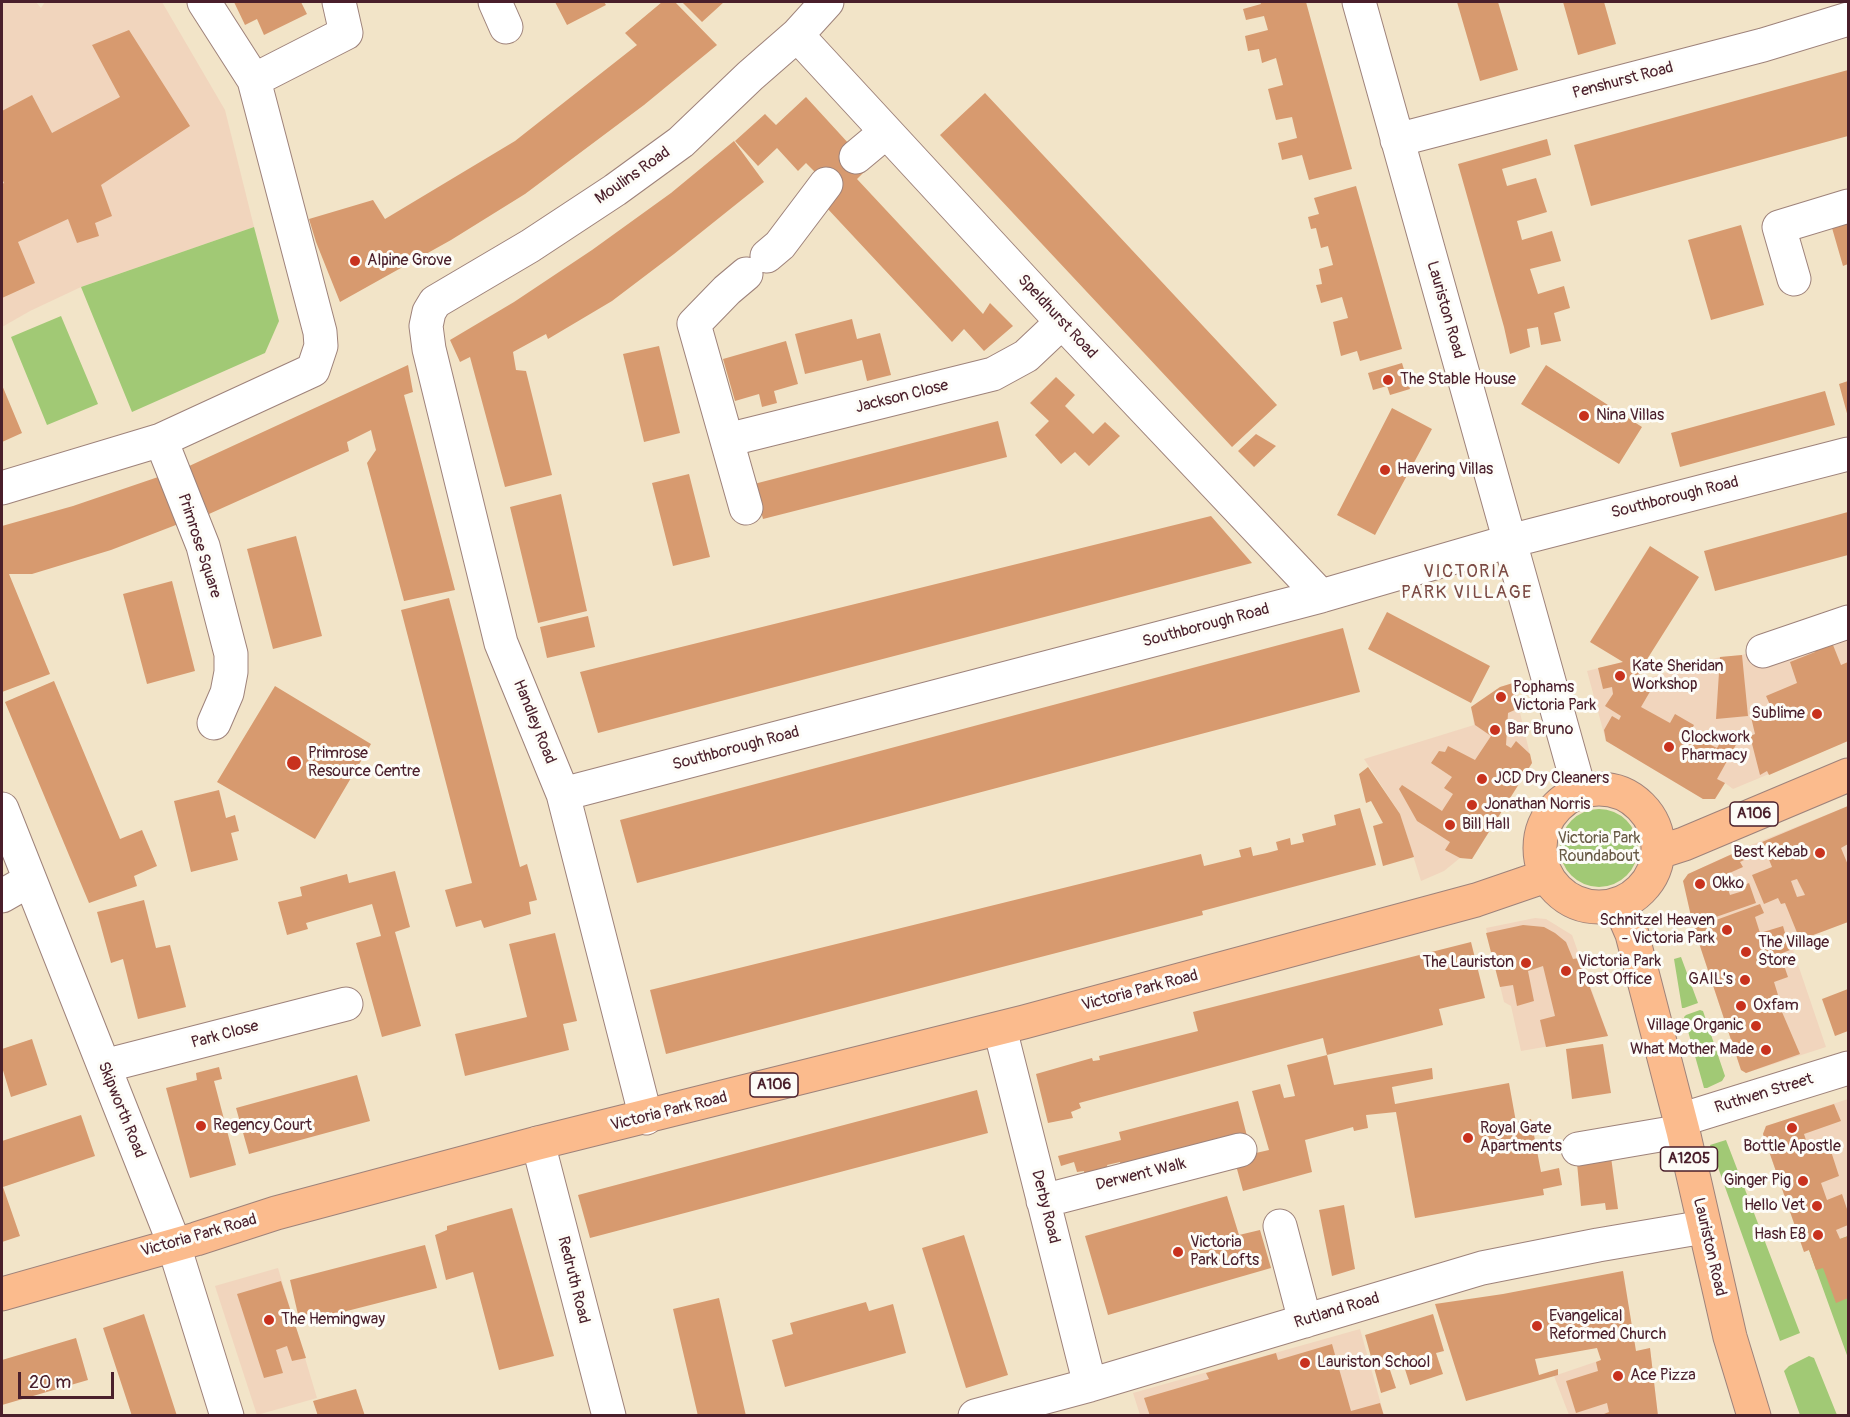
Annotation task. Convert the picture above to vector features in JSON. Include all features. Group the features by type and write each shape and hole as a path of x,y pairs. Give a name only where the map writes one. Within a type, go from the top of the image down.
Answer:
{"main road":[{"name":"A106","path":"1659,852 1848,775"},
{"path":"1593,789 1622,793 1640,804 1653,821 1658,836 1659,852 1655,871 1643,890 1619,904 1598,909 1577,904 1559,892 1546,876 1539,858 1539,842 1546,821 1557,806 1580,792 1593,789"},
{"name":"Victoria Park Road","path":"2,1294 276,1213 538,1143 1000,1029 1465,903 1546,876"},
{"name":"Lauriston Road","path":"1619,904 1632,934 1682,1126 1730,1337 1754,1416"}],"street":[{"path":"2,488 161,440 313,370 321,346 320,332 254,80 204,2"},
{"path":"254,80 346,33 339,2"},
{"name":"Moulins Road","path":"426,326 429,312 435,302 530,246 615,190 671,149 797,35 827,2"},
{"name":"Lauriston Road","path":"1359,2 1580,792"},
{"name":"Penshurst Road","path":"1397,140 1763,45 1848,19"},
{"name":"Speldhurst Road","path":"797,35 1062,322 1321,596"},
{"path":"856,158 886,132"},
{"path":"746,508 694,324 727,290 780,245 826,184"},
{"path":"1794,279 1779,226 1848,206"},
{"name":"Jackson Close","path":"727,440 993,374 1026,356 1062,322"},
{"name":"Handley Road","path":"426,326 429,349 501,643 563,794 646,1118"},
{"name":"Primrose Square","path":"161,440 203,546 231,654 231,672 227,693 214,723"},
{"name":"Southborough Road","path":"563,794 1321,596 1510,541 1848,454"},
{"path":"1763,651 1848,622"},
{"name":"Skipworth Road","path":"2,809 174,1245 227,1416"},
{"path":"2,896 30,880"},
{"name":"Park Close","path":"104,1066 346,1005"},
{"name":"Derby Road","path":"1000,1029 1090,1385"},
{"name":"Ruthven Street","path":"1578,1149 1682,1126 1848,1068"},
{"name":"Redruth Road","path":"538,1143 609,1416"},
{"name":"Derwent Walk","path":"1043,1201 1240,1150"},
{"path":"1280,1226 1305,1321"},
{"name":"Rutland Road","path":"975,1416 1090,1385 1482,1268 1704,1227"}],"shaded area":[{"path":"2,2 36,2 41,8 45,2 162,2 225,110 254,227 81,287 2,327"},
{"path":"1848,617 1848,741 1733,789 1725,783 1715,799 1703,799 1606,741 1587,671 1623,662 1639,672 1641,680 1720,657 1742,655"},
{"path":"1513,683 1532,763 1472,859 1460,858 1444,871 1421,881 1400,814 1364,759 1474,725 1471,707 1500,687"},
{"path":"1848,806 1848,922 1791,944 1826,1047 1746,1073 1741,1070 1693,925 1688,901 1688,874 1751,845"},
{"path":"1535,918 1546,919 1572,935 1608,1036 1521,1051 1511,1006 1504,1002 1486,928"},
{"path":"1848,1099 1848,1236 1804,1252 1763,1134 1766,1126"},
{"path":"278,1268 317,1398 257,1415 215,1286"},
{"name":"Lauriston School","path":"1360,1329 1384,1415 1140,1415 1133,1393"},
{"name":"Ace Pizza","path":"1650,1348 1658,1415 1569,1415 1554,1376 1601,1360"}],"green space":[{"path":"254,227 279,321 265,353 132,412 81,287"},
{"path":"61,316 98,404 47,425 11,337"},
{"name":"Victoria Park Roundabout","path":"1599,809 1614,812 1631,826 1638,848 1635,863 1621,880 1599,887 1584,884 1567,870 1560,848 1563,833 1577,816"},
{"path":"1681,957 1698,1003 1684,1008 1682,1008 1674,959"},
{"path":"1700,1010 1703,1011 1725,1076 1722,1081 1707,1088 1704,1088 1684,1017"},
{"path":"1726,1140 1800,1333 1780,1341 1710,1145"},
{"path":"1848,1236 1848,1358 1809,1250"},
{"path":"1809,1356 1814,1358 1837,1415 1800,1415 1784,1371"}],"building":[{"path":"234,2 301,2 307,14 264,35 257,19 245,25"},
{"path":"555,2 604,2 606,5 567,25"},
{"path":"662,2 675,2 717,45 644,105 525,194 451,240 340,302 309,219 373,200 385,219 515,141 637,45 625,33"},
{"path":"682,2 724,2 702,22"},
{"path":"1260,2 1306,2 1352,169 1309,180 1302,155 1282,160 1278,143 1297,138 1292,117 1276,120 1268,89 1283,85 1276,58 1262,63 1259,49 1248,51 1245,36 1268,30 1264,16 1246,20 1243,9 1261,4"},
{"path":"1457,2 1498,2 1518,70 1480,81"},
{"path":"1563,2 1604,2 1616,44 1578,55"},
{"path":"129,30 190,126 101,185 112,216 95,223 99,236 77,243 68,219 18,242 35,283 2,298 2,184 4,183 2,179 2,111 32,95 52,133 120,97 92,45"},
{"path":"1848,70 1848,136 1591,206 1574,145"},
{"path":"985,93 1277,405 1232,447 940,135"},
{"path":"806,97 850,145 867,169 857,179 983,314 990,303 1013,326 984,351 964,329 952,342 826,207 818,175 806,163 798,171 777,148 758,166 735,141 765,114 776,125"},
{"path":"1547,139 1551,155 1502,169 1507,186 1536,178 1547,212 1517,221 1522,240 1552,231 1561,261 1530,269 1538,294 1564,286 1570,308 1554,313 1561,341 1541,345 1538,327 1527,329 1530,347 1510,354 1458,164"},
{"path":"734,141 764,182 612,301 548,339 546,334 513,352 516,370 526,371 552,475 505,487 470,357 460,362 450,340 514,302 592,250 671,193"},
{"path":"1356,186 1402,349 1360,361 1357,351 1341,356 1333,322 1348,318 1342,297 1321,303 1316,285 1322,284 1319,269 1333,265 1328,246 1321,248 1316,228 1311,229 1308,217 1319,214 1314,198"},
{"path":"1848,215 1848,264 1843,266 1830,221"},
{"path":"1741,225 1764,305 1711,320 1688,240"},
{"path":"852,319 857,339 880,333 891,375 867,381 862,360 805,374 795,334"},
{"path":"786,341 798,384 774,391 777,403 762,407 759,394 735,401 723,359"},
{"path":"659,346 680,433 644,442 623,354"},
{"name":"The Stable House","path":"1402,363 1410,389 1390,395 1387,386 1373,390 1368,373"},
{"path":"408,365 413,392 404,395 455,590 404,601 367,463 376,450 371,430 347,442 349,451 209,514 187,467"},
{"path":"1546,365 1642,427 1619,464 1521,404"},
{"path":"1056,377 1075,395 1065,406 1093,434 1105,422 1120,436 1089,466 1075,452 1061,464 1035,435 1049,421 1030,403"},
{"path":"1848,381 1848,417 1839,384"},
{"path":"2,385 22,433 2,442"},
{"path":"1825,391 1835,425 1680,467 1671,433"},
{"path":"1392,408 1432,429 1375,535 1337,515"},
{"path":"998,421 1007,457 763,519 754,484"},
{"path":"1256,434 1276,446 1254,467 1238,451"},
{"path":"689,474 710,557 673,566 652,483"},
{"path":"164,475 181,523 111,550 32,574 9,574 50,674 2,692 2,526 73,506"},
{"path":"561,494 587,611 538,623 510,507"},
{"path":"1848,512 1848,555 1715,591 1704,551"},
{"path":"1211,516 1252,563 598,733 580,672"},
{"path":"296,536 322,636 273,649 247,549"},
{"path":"1650,546 1699,577 1639,672 1641,680 1647,678 1655,683 1641,707 1670,723 1675,714 1694,725 1689,734 1717,748 1724,736 1737,743 1717,779 1725,783 1715,799 1703,799 1606,741 1604,730 1612,716 1619,720 1621,716 1605,706 1613,694 1612,687 1603,689 1598,668 1623,662 1590,642"},
{"path":"172,581 195,671 147,684 123,594"},
{"path":"449,598 520,867 527,864 537,900 529,902 531,914 484,928 481,920 456,927 445,890 472,883 401,610"},
{"path":"1387,612 1490,666 1471,703 1368,649"},
{"path":"588,616 595,647 547,658 540,627"},
{"path":"1343,628 1360,692 637,883 620,820"},
{"path":"1831,640 1841,665 1848,662 1848,741 1769,775 1767,771 1760,775 1750,736 1755,734 1751,717 1771,707 1766,696 1797,683 1790,662 1815,652 1813,647"},
{"path":"1742,655 1748,716 1716,719 1720,657"},
{"path":"54,681 120,839 142,830 157,866 134,876 137,886 89,903 5,702"},
{"path":"1513,683 1519,708 1508,713 1506,745 1511,748 1516,741 1530,754 1532,763 1472,859 1460,858 1445,850 1450,842 1417,821 1399,789 1402,785 1442,811 1453,794 1444,788 1452,777 1431,763 1439,751 1445,752 1448,746 1475,760 1491,736 1475,725 1471,707 1500,687"},
{"name":"Primrose Resource Centre","path":"275,686 371,744 315,839 217,782"},
{"path":"1368,767 1400,814 1414,857 1383,866 1373,826 1383,823 1371,801 1366,803 1359,774"},
{"path":"219,790 226,818 235,815 239,831 231,833 238,860 191,872 174,801"},
{"path":"1848,806 1848,844 1841,848 1848,865 1848,922 1800,940 1785,903 1781,904 1778,898 1764,904 1752,875 1772,867 1762,842","holes":["1797,879 1805,895 1797,897 1791,881"]},
{"path":"1360,808 1376,865 1202,911 1203,915 666,1054 650,990 1201,854 1204,866 1241,857 1239,850 1251,847 1253,856 1267,853 1278,850 1276,842 1290,838 1291,845 1304,842 1302,834 1336,825 1334,815"},
{"path":"1741,850 1746,859 1740,862 1743,867 1725,875 1729,885 1727,886 1730,895 1743,891 1742,886 1749,883 1756,903 1693,925 1683,881 1688,874"},
{"path":"395,871 410,927 395,932 421,1026 382,1037 356,943 381,936 372,904 306,923 308,929 287,935 278,902 302,896 300,887 347,874 349,883"},
{"path":"144,900 156,948 170,945 186,1007 138,1019 123,959 111,963 97,912"},
{"path":"1760,904 1764,913 1755,917 1760,933 1783,926 1790,950 1780,954 1788,977 1774,982 1778,995 1761,1002 1764,1010 1779,1005 1800,1054 1746,1073 1741,1070 1694,928"},
{"path":"1523,925 1544,927 1555,933 1566,942 1573,959 1579,958 1608,1036 1546,1047 1540,1020 1555,1016 1543,966 1528,971 1534,1001 1517,1006 1513,985 1500,987 1486,933"},
{"path":"555,933 577,1021 563,1024 569,1050 465,1076 455,1034 527,1017 509,944"},
{"path":"1471,942 1485,998 1439,1009 1443,1025 1327,1055 1323,1038 1079,1103 1081,1108 1071,1112 1073,1118 1048,1123 1036,1074 1092,1058 1093,1061 1100,1060 1099,1056 1198,1031 1193,1012"},
{"path":"1848,989 1848,1031 1835,1036 1822,999"},
{"path":"32,1039 47,1085 11,1097 2,1067 2,1049"},
{"path":"1603,1044 1611,1093 1572,1099 1566,1049"},
{"path":"1327,1055 1334,1085 1432,1068 1433,1079 1392,1087 1395,1104 1509,1083 1516,1122 1531,1119 1541,1172 1559,1168 1562,1185 1543,1189 1544,1195 1415,1218 1396,1112 1366,1115 1368,1128 1354,1131 1353,1127 1305,1140 1312,1172 1243,1191 1234,1158 1269,1150 1252,1091 1280,1084 1284,1098 1295,1096 1287,1065"},
{"name":"Regency Court","path":"219,1067 222,1079 214,1081 236,1165 190,1178 166,1088 197,1080 196,1073"},
{"path":"357,1075 370,1121 249,1154 236,1108"},
{"path":"977,1090 988,1133 590,1238 578,1195"},
{"path":"1238,1101 1248,1140 1122,1173 1120,1162 1107,1165 1110,1174 1085,1180 1084,1171 1077,1172 1074,1162 1061,1166 1058,1156 1121,1140 1119,1132"},
{"path":"1834,1104 1841,1121 1804,1134 1810,1152 1829,1145 1839,1176 1821,1183 1827,1200 1842,1194 1848,1212 1848,1225 1836,1230 1840,1239 1848,1236 1848,1298 1836,1303 1823,1268 1816,1270 1809,1250 1804,1252 1763,1134 1766,1126"},
{"path":"81,1115 95,1156 3,1187 20,1236 2,1242 2,1141"},
{"path":"1611,1157 1618,1209 1606,1210 1605,1203 1581,1206 1577,1163"},
{"name":"Victoria Park Lofts","path":"1227,1196 1239,1235 1260,1230 1271,1268 1108,1315 1085,1236"},
{"path":"1344,1205 1355,1269 1332,1276 1319,1210"},
{"path":"512,1208 554,1356 499,1370 473,1272 446,1280 435,1235 447,1230 447,1226"},
{"path":"964,1235 1008,1375 966,1388 922,1248"},
{"path":"425,1245 437,1288 300,1323 290,1280"},
{"name":"Evangelical Reformed Church","path":"1623,1271 1636,1351 1650,1348 1658,1416 1599,1416 1609,1412 1607,1403 1576,1413 1566,1381 1598,1371 1596,1362 1601,1360 1597,1348 1535,1359 1539,1375 1558,1369 1558,1375 1466,1401 1435,1304 1503,1294"},
{"name":"The Hemingway","path":"281,1281 306,1358 292,1361 287,1346 276,1350 283,1373 264,1378 237,1294"},
{"path":"719,1298 746,1416 698,1416 673,1309"},
{"path":"866,1302 869,1311 893,1304 906,1353 785,1387 772,1340 793,1334 790,1323"},
{"path":"144,1314 177,1416 132,1416 103,1328"},
{"path":"1433,1314 1444,1351 1436,1353 1443,1374 1410,1385 1403,1363 1389,1367 1396,1388 1381,1393 1365,1335"},
{"path":"76,1338 88,1380 2,1405 2,1360"},
{"name":"Lauriston School","path":"1332,1344 1351,1411 1380,1403 1384,1416 1150,1416 1144,1398 1209,1379 1206,1373 1276,1353 1278,1360"},
{"path":"356,1389 365,1416 318,1416 313,1401"}],"place":[{"name":"Alpine Grove","path":"355,261"},
{"name":"The Stable House","path":"1388,380"},
{"name":"Nina Villas","path":"1584,416"},
{"name":"Havering Villas","path":"1385,470"},
{"name":"Kate Sheridan Workshop","path":"1620,676"},
{"name":"Pophams Victoria Park","path":"1501,697"},
{"name":"Sublime","path":"1817,714"},
{"name":"Bar Bruno","path":"1495,730"},
{"name":"Clockwork Pharmacy","path":"1669,747"},
{"name":"Primrose Resource Centre","path":"294,763"},
{"name":"JCD Dry Cleaners","path":"1482,779"},
{"name":"Jonathan Norris","path":"1472,805"},
{"name":"Bill Hall","path":"1450,825"},
{"name":"Best Kebab","path":"1820,853"},
{"name":"Okko","path":"1700,884"},
{"name":"Schnitzel Heaven - Victoria Park","path":"1727,930"},
{"name":"The Village Store","path":"1746,952"},
{"name":"The Lauriston","path":"1526,963"},
{"name":"Victoria Park Post Office","path":"1566,971"},
{"name":"GAIL's","path":"1745,980"},
{"name":"Oxfam","path":"1741,1006"},
{"name":"Village Organic","path":"1756,1026"},
{"name":"What Mother Made","path":"1766,1050"},
{"name":"Regency Court","path":"201,1126"},
{"name":"Bottle Apostle","path":"1792,1128"},
{"name":"Royal Gate Apartments","path":"1468,1138"},
{"name":"Ginger Pig","path":"1803,1181"},
{"name":"Hello Vet","path":"1817,1206"},
{"name":"Hash E8","path":"1818,1235"},
{"name":"Victoria Park Lofts","path":"1178,1252"},
{"name":"The Hemingway","path":"269,1320"},
{"name":"Evangelical Reformed Church","path":"1537,1326"},
{"name":"Lauriston School","path":"1305,1363"},
{"name":"Ace Pizza","path":"1618,1376"}],"district":[{"name":"VICTORIA PARK VILLAGE","path":"1467,582"}]}
